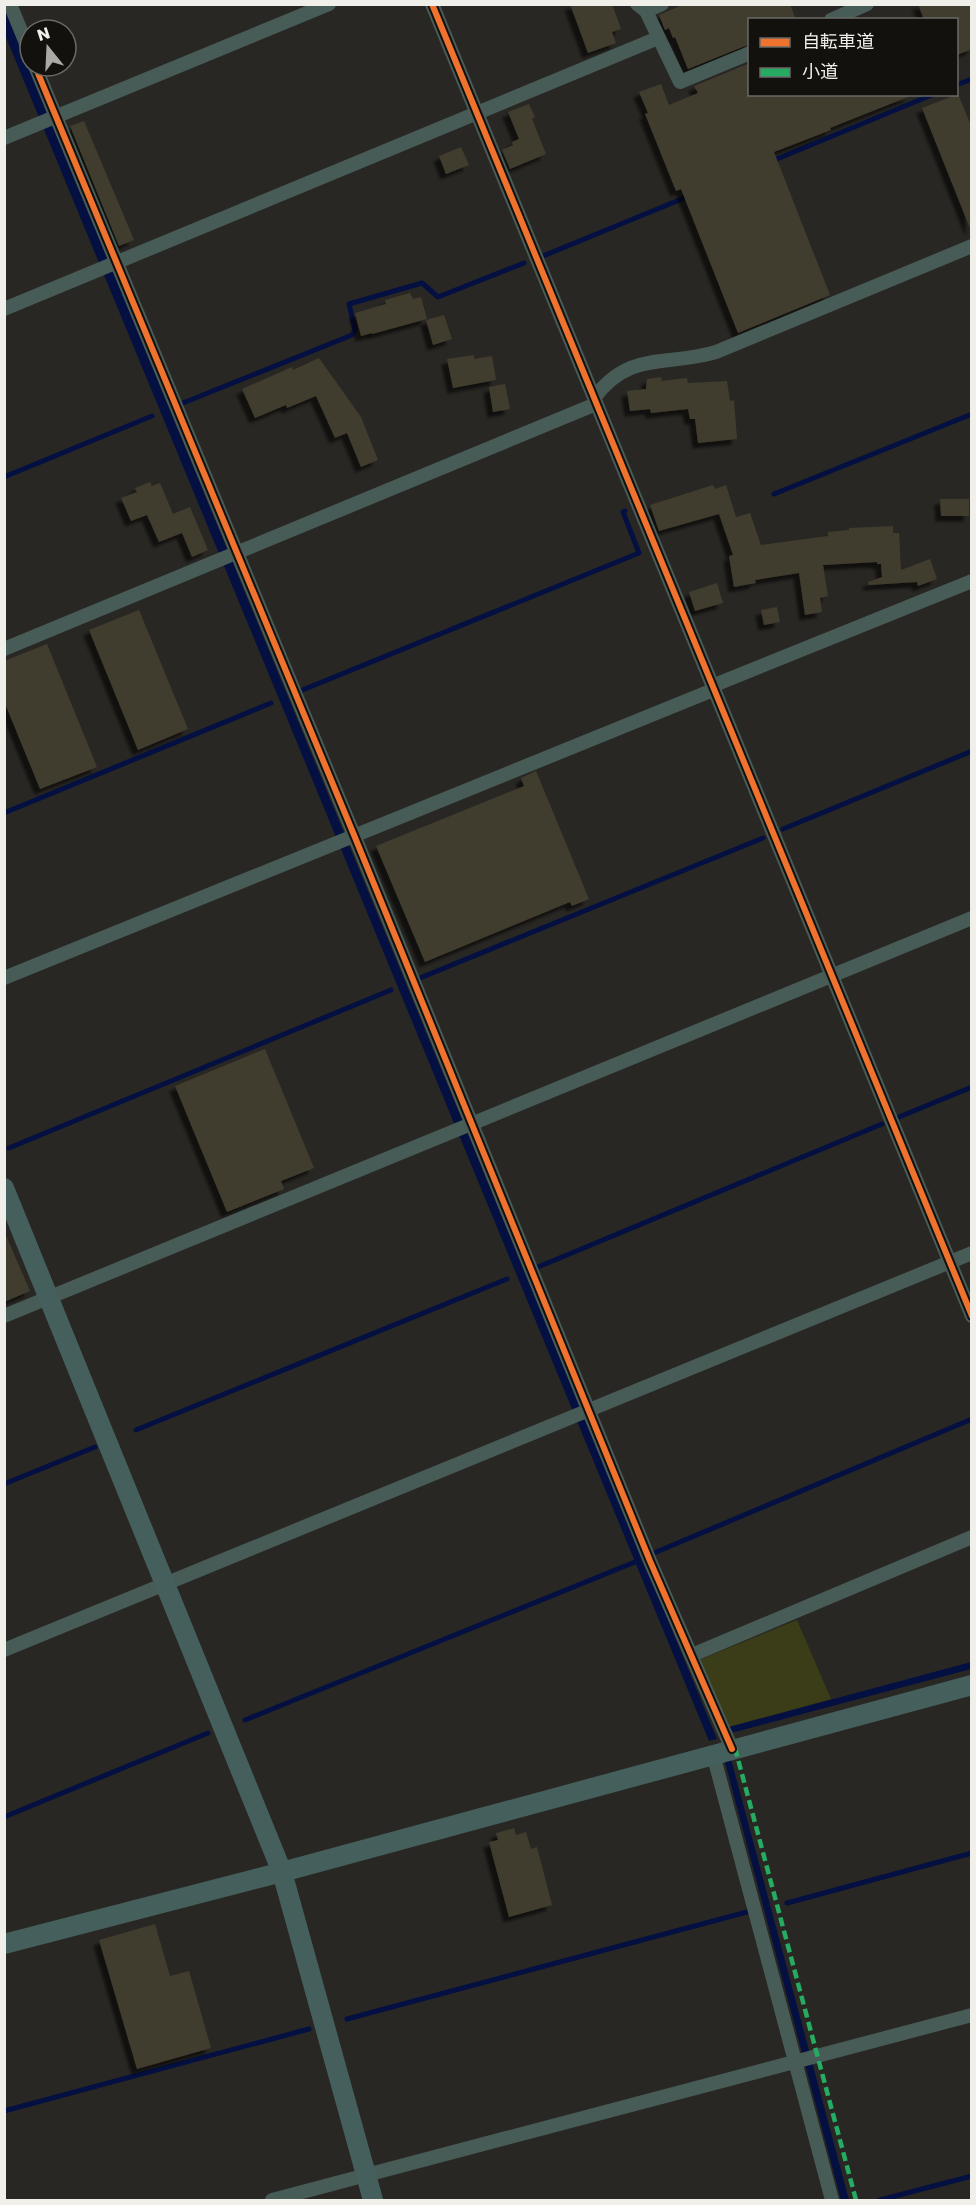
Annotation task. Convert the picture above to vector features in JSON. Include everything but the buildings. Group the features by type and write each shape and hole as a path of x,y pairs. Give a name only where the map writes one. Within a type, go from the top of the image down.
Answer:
{"street":[{"path":"10,4 18,24"},
{"path":"4,138 329,4"},
{"path":"432,4 972,1316"},
{"path":"662,4 642,8 680,81 748,54"},
{"path":"836,18 867,4"},
{"path":"4,309 658,38"},
{"path":"38,78 50,120 234,554 346,838 470,1126 583,1414 732,1749"},
{"path":"4,649 595,401 604,385 634,366 654,360 698,358 716,352 972,246"},
{"path":"4,978 972,580"},
{"path":"4,1316 972,918"},
{"path":"4,1188 282,1872 373,2200"},
{"path":"4,1650 972,1253"},
{"path":"692,1655 972,1537"},
{"path":"4,1944 282,1872 972,1685"},
{"path":"713,1754 798,2061 832,2200"},
{"path":"272,2200 972,2014"}],"green space":[{"path":"797,1620 831,1699 729,1727 699,1660"}],"shaded area":[{"path":"4,7 18,41 18,67 5,35"},
{"path":"23,78 33,78 717,1739 709,1741"},
{"path":"971,1662 971,1669 735,1732 729,1727"},
{"path":"731,1759 849,2200 841,2200 725,1762"}],"waterway":[{"path":"958,84 972,79"},
{"path":"772,161 929,96"},
{"path":"543,256 689,196"},
{"path":"183,403 352,335 355,330 349,304 422,283 438,297 524,263"},
{"path":"774,494 972,414"},
{"path":"4,477 152,416"},
{"path":"300,691 639,553 623,512 625,511"},
{"path":"4,813 271,703"},
{"path":"783,829 972,751"},
{"path":"420,978 763,838"},
{"path":"9,1148 391,990"},
{"path":"899,1117 972,1087"},
{"path":"538,1267 882,1124"},
{"path":"136,1430 507,1279"},
{"path":"654,1553 972,1419"},
{"path":"4,1484 95,1447"},
{"path":"245,1720 635,1562"},
{"path":"4,1817 208,1733"},
{"path":"787,1903 972,1853"},
{"path":"347,2019 747,1912"},
{"path":"4,2111 309,2029"},
{"path":"880,2200 972,2176"}],"marked path":[{"path":"735,1748 856,2200"}],"cycle path":[{"path":"432,4 972,1316"},
{"path":"40,78 354,835 650,1561 732,1749"}]}
